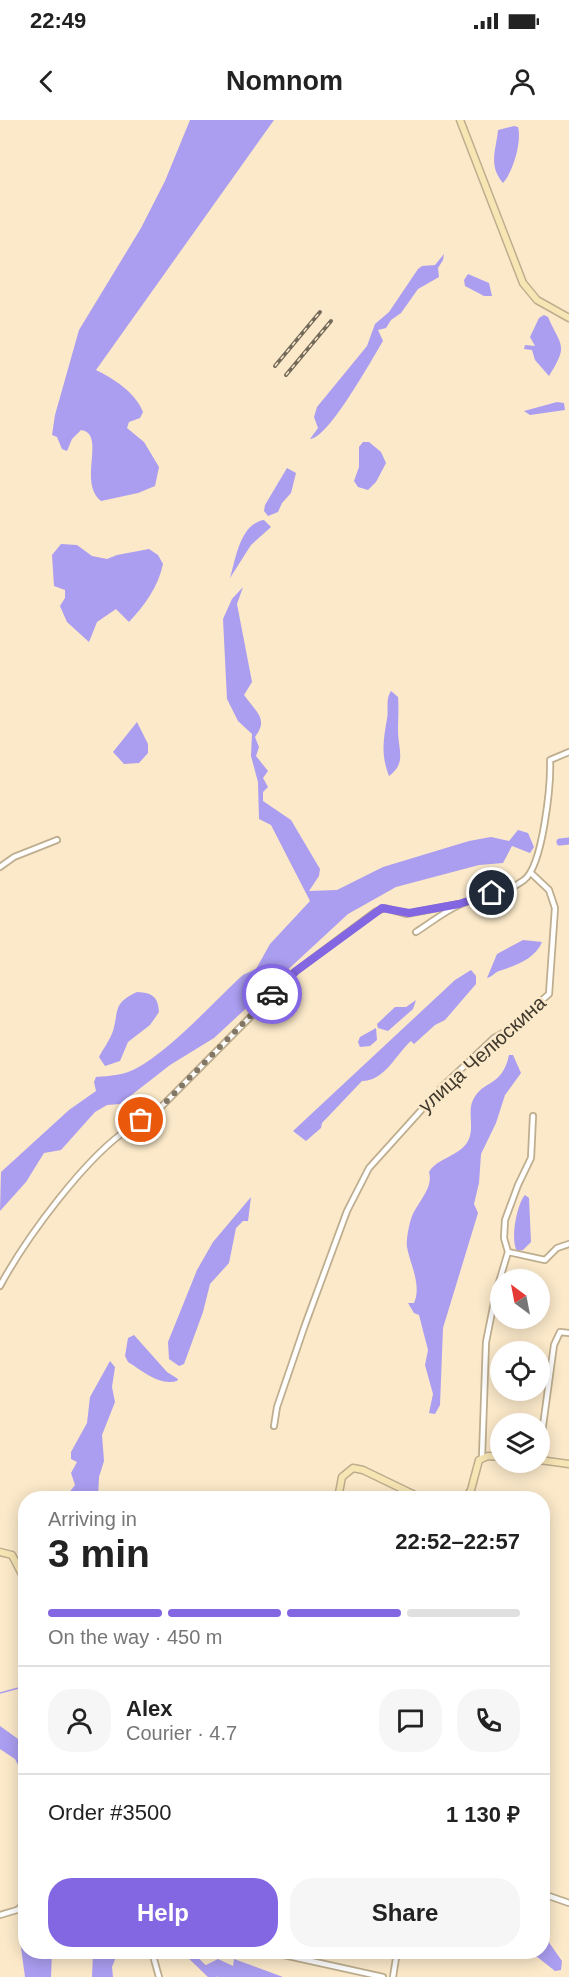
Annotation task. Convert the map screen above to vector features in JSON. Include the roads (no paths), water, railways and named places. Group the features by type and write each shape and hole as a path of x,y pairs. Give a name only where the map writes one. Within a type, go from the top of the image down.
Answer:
{"street":[{"path":"460,120 523,283 537,300 569,318"},
{"path":"141,1120 166,1102 296,971 375,912 386,908 406,914 459,904 521,882 531,873 543,825 550,760 569,752"},
{"path":"0,867 14,857 57,840"},
{"name":"улица Челюскина","path":"274,1426 277,1407 347,1211 369,1168 443,1086 494,1038 508,1030 549,994 555,908 549,890 531,873"},
{"path":"416,932 459,904"},
{"path":"470,1491 475,1467 482,1458 486,1342 496,1293 508,1252 504,1238 506,1220 518,1185 531,1158 533,1116"},
{"path":"0,1286 44,1220 120,1134 131,1127"},
{"path":"508,1252 546,1260 557,1248 569,1244"},
{"path":"545,1413 555,1345 560,1332 569,1333"},
{"path":"482,1458 490,1458"},
{"path":"550,1461 569,1464"},
{"path":"339,1491 342,1477 353,1468 363,1470 406,1491"},
{"path":"0,1552 12,1555 18,1567"},
{"path":"550,1896 569,1903"},
{"path":"0,1915 18,1909"},
{"path":"154,1959 159,1977"},
{"path":"302,1959 383,1977"},
{"path":"393,1977 396,1959"}],"waterway":[{"path":"560,842 569,841"},
{"path":"0,1693 18,1688"},
{"path":"194,1959 213,1977"}],"railway":[{"path":"275,366 320,312"},
{"path":"286,375 331,321"}]}
